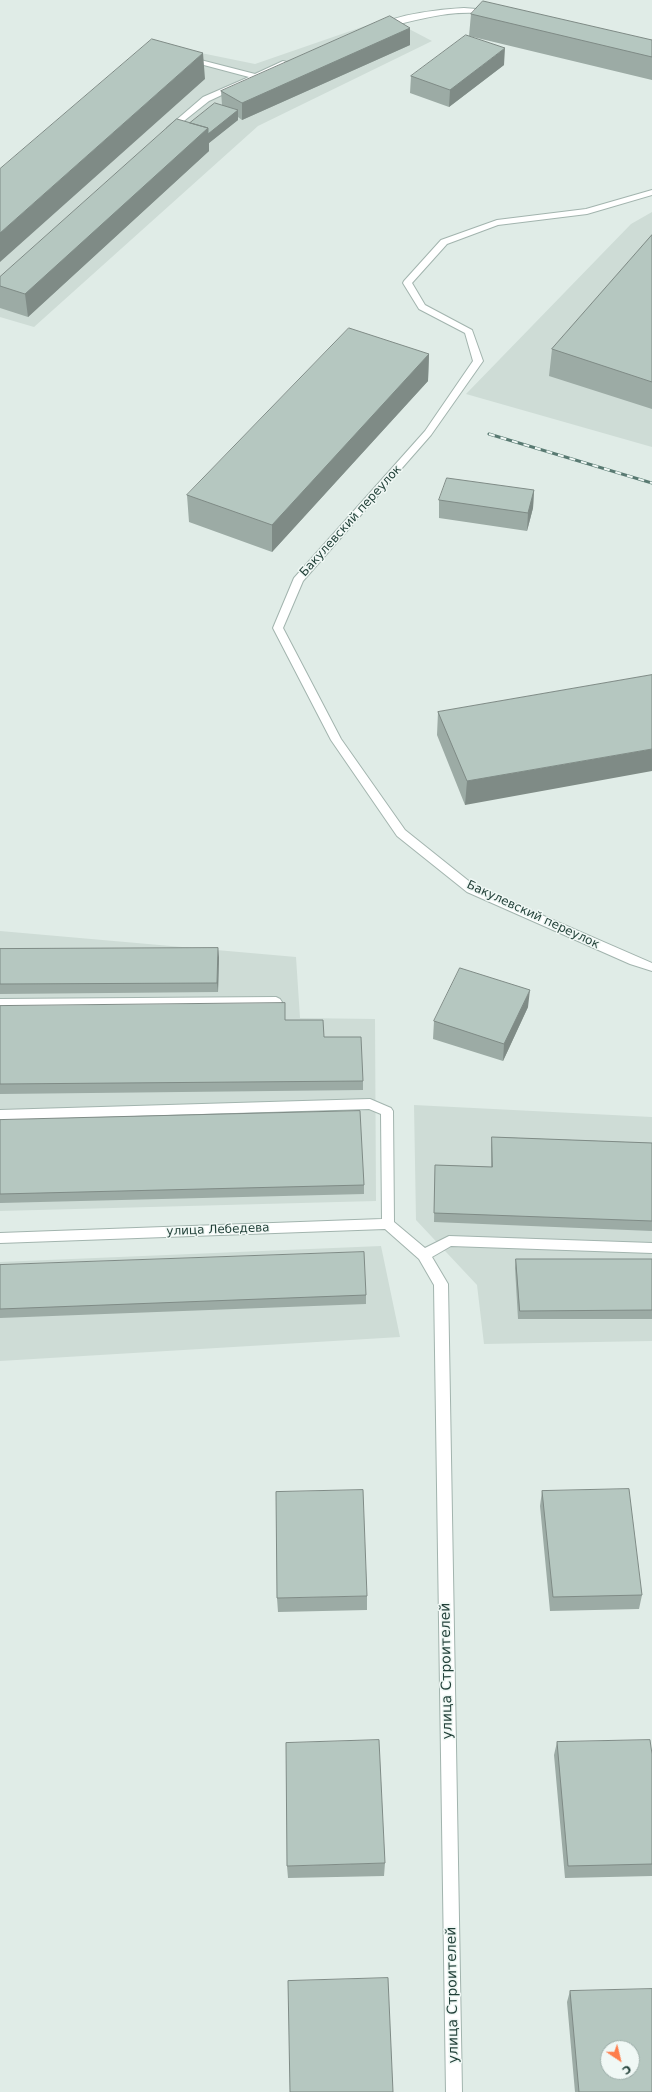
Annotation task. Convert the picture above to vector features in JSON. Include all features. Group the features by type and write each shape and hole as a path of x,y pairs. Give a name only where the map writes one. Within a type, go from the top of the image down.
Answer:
{"street":[{"path":"378,28 406,18 474,9 497,13"},
{"path":"180,56 254,76"},
{"path":"165,135 206,99 254,76 295,59"},
{"name":"Бакулевский переулок","path":"652,192 587,211 497,224 444,242 407,282 422,307 469,332 478,361 428,433 298,580 278,628 336,740 402,833 471,889 634,962 652,967"},
{"path":"0,1004 276,1002"},
{"path":"0,1115 370,1104 387,1111 388,1224 424,1255 449,1241 652,1248"},
{"name":"улица Лебедева","path":"0,1238 388,1224"},
{"name":"улица Строителей","path":"424,1255 441,1284 454,2092"}],"shaded area":[{"path":"388,18 432,41 258,126 34,327 0,317 0,171 152,43 255,64"},
{"path":"652,212 652,447 466,394 631,224"},
{"path":"0,931 296,957 300,1018 375,1019 376,1201 0,1211"},
{"path":"414,1105 652,1117 652,1341 484,1344 477,1285 416,1220"},
{"path":"381,1246 400,1337 0,1361 0,1262"}],"building":[{"path":"483,1 652,40 652,57 471,14"},
{"path":"390,16 410,28 242,103 221,91"},
{"path":"466,35 505,48 450,90 411,76"},
{"path":"152,39 203,53 0,233 0,169"},
{"path":"215,103 238,110 208,134 208,128 190,123"},
{"path":"177,119 208,128 25,294 0,286 0,277"},
{"path":"652,235 652,382 552,349"},
{"path":"349,328 429,354 272,525 187,495"},
{"path":"447,478 534,490 528,513 439,500"},
{"path":"652,675 652,749 467,781 438,712"},
{"path":"218,948 217,983 0,984 0,949"},
{"path":"460,968 530,990 504,1044 434,1021"},
{"path":"285,1003 285,1020 323,1020 324,1037 361,1037 363,1081 0,1084 0,1006"},
{"path":"360,1111 364,1185 0,1194 0,1120"},
{"path":"492,1137 652,1143 652,1221 434,1213 435,1165 492,1167"},
{"path":"364,1252 366,1295 0,1309 0,1265"},
{"path":"516,1259 652,1259 652,1310 520,1311"},
{"path":"629,1489 642,1595 553,1597 542,1491"},
{"path":"363,1490 367,1596 277,1598 276,1492"},
{"path":"379,1740 385,1863 287,1866 286,1743"},
{"path":"650,1740 652,1754 652,1864 568,1866 557,1742"},
{"path":"388,1978 393,2092 290,2092 288,1981"},
{"path":"652,1989 652,2092 579,2092 570,1991"}],"railway":[{"path":"489,434 652,483"}]}
